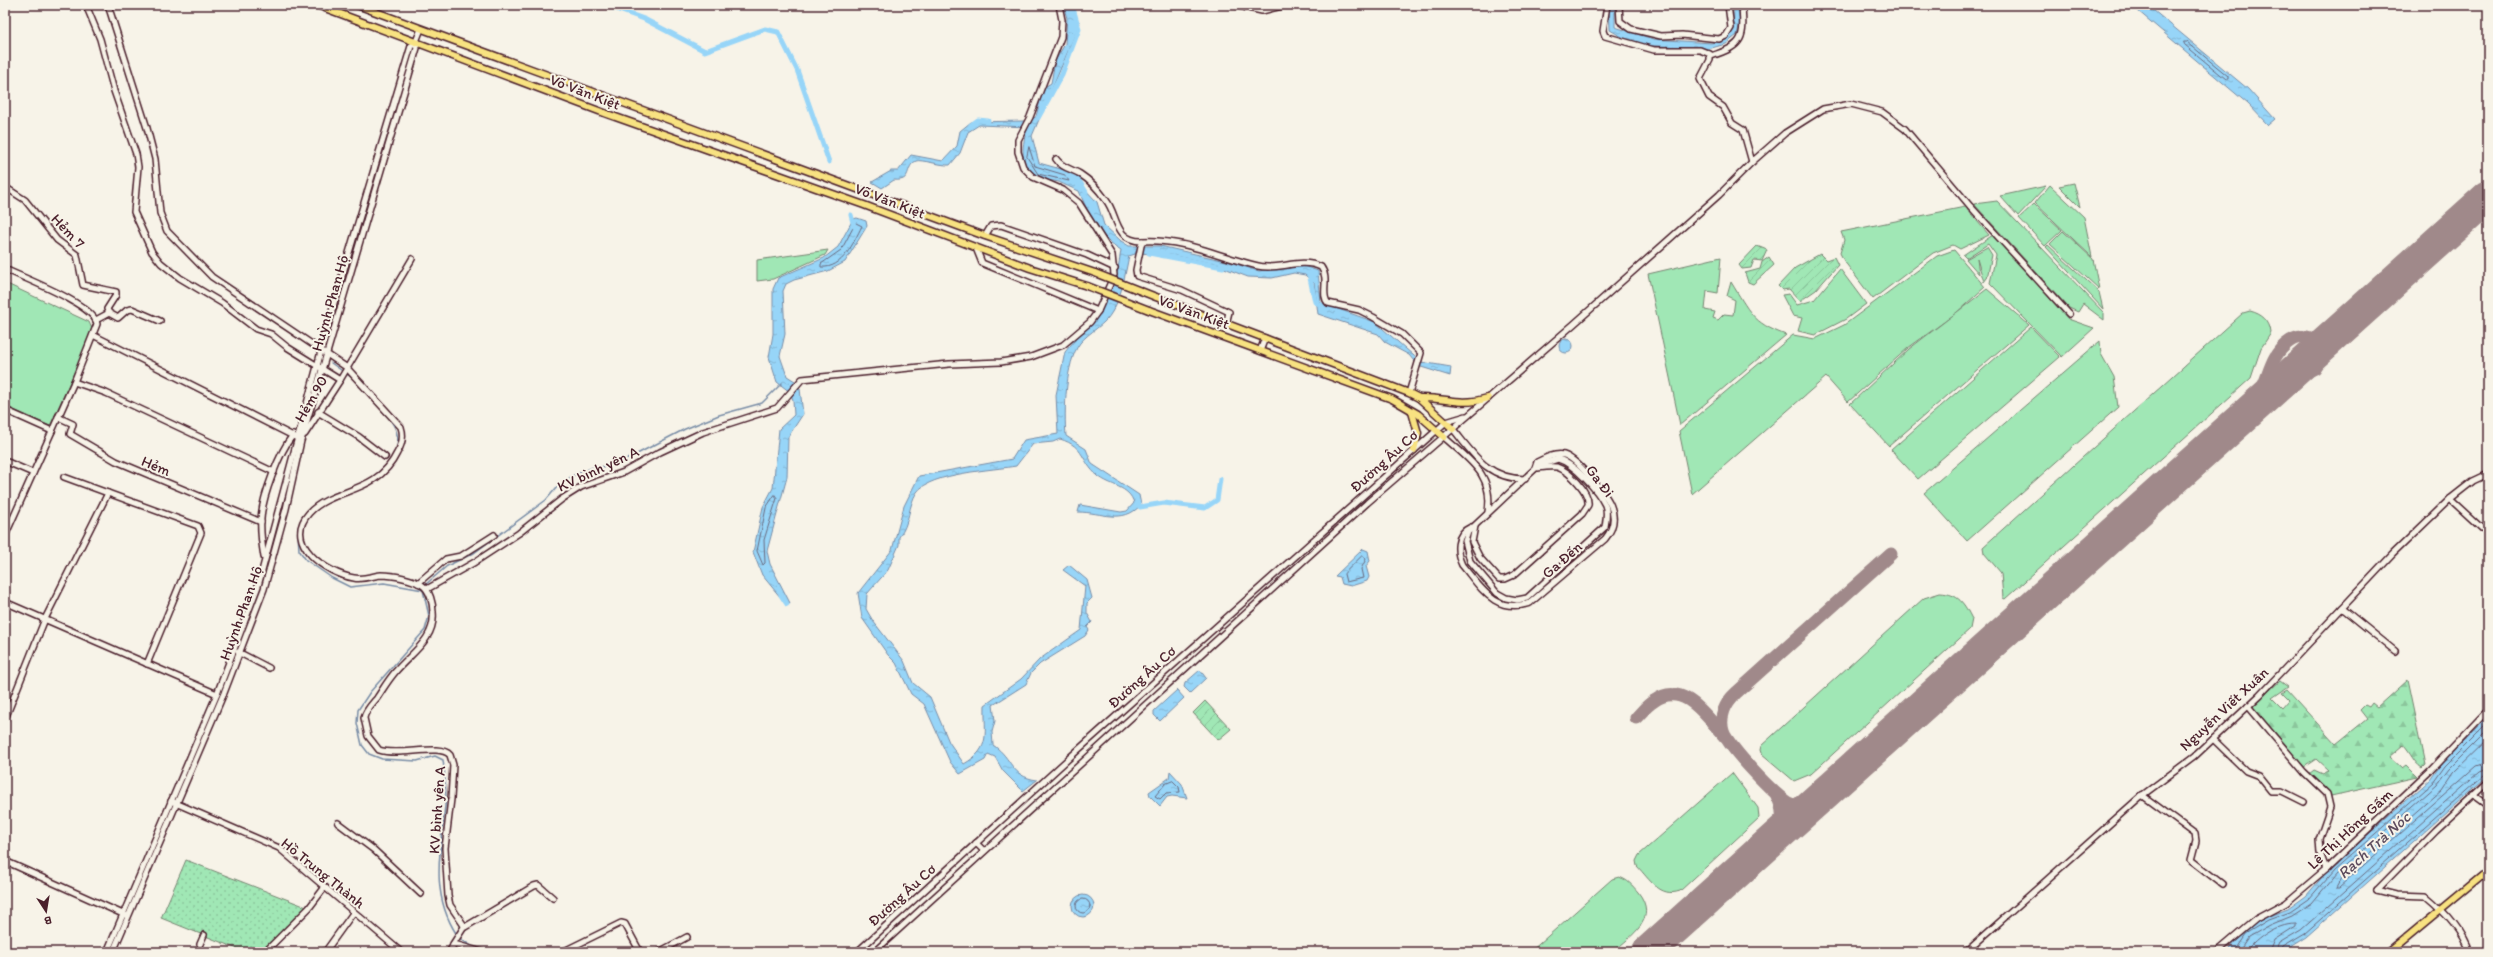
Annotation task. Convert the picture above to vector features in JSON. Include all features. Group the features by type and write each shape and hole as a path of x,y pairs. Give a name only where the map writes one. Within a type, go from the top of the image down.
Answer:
{"main road":[{"name":"Võ Văn Kiệt","path":"317,5 607,114 757,166 1030,268 1087,286 1392,400 1408,408 1444,436"},
{"name":"Võ Văn Kiệt","path":"358,5 985,236 1095,273 1409,393 1419,398 1453,429"},
{"path":"757,166 763,154"},
{"path":"1419,398 1434,397 1455,403 1470,403 1488,398"},
{"path":"1408,408 1414,413 1418,428 1414,450"},
{"path":"2389,952 2488,870"}],"street":[{"name":"Hẻm 90","path":"86,5 100,40 114,91 136,154 138,167 134,212 152,252 161,263 180,278 222,303 256,329 271,334 287,347 340,379 318,412 297,438"},
{"path":"108,5 147,128 156,166 159,206 167,232 212,277 290,331 328,354 346,368 399,423 403,435 402,443 396,456 379,476 312,510 303,524 301,541 306,550 314,558 351,578 389,576 419,583 426,588"},
{"path":"976,248 982,263 1098,311 1111,284 1114,268 1112,255 1079,203 1063,190 1033,177 1023,167 1019,158 1018,146 1023,130 1030,117 1061,37 1062,20 1059,5"},
{"path":"1234,5 1262,11 1286,5"},
{"path":"1607,5 1603,31 1605,36 1654,50 1700,50 1708,52 1710,56"},
{"path":"1619,5 1620,21 1631,29 1661,36 1682,35 1715,39 1723,38 1730,31 1732,26 1728,5"},
{"path":"1742,5 1744,27 1738,42 1729,49 1710,56 1700,79 1700,83 1709,96 1723,108 1732,124 1743,130 1752,162"},
{"path":"415,43 420,29"},
{"name":"Huỳnh Phan Hộ","path":"106,952 217,694 258,586 297,438 322,350 410,46 415,43 417,48 328,354 297,438 273,558 240,652 178,805 113,952"},
{"path":"1446,422 1467,415 1488,398 1719,195 1752,162 1785,133 1823,109 1851,104 1882,112 1905,129 1970,206 2069,314"},
{"path":"1056,160 1090,181 1108,202 1114,220 1122,232 1131,239 1142,243 1162,240 1258,266 1276,266 1302,262 1317,266 1325,276 1324,298 1328,303 1359,310 1386,324 1402,334 1421,353 1409,393"},
{"name":"Hẻm 7","path":"5,187 25,200 57,240 77,255 83,285 90,289 116,292 116,295 108,309 109,313"},
{"path":"985,236 991,226 1001,225 1087,255 1114,268"},
{"path":"1142,243 1136,272 1138,276 1182,290 1223,308 1229,312 1226,324"},
{"path":"340,379 357,353 412,259"},
{"path":"5,269 69,298 96,320"},
{"path":"5,536 74,382 92,335 96,320 109,313 118,318 127,310 132,309 160,321"},
{"name":"KV bình yên A","path":"464,927 450,905 448,896 445,848 453,761 450,754 441,749 408,753 382,751 373,744 364,724 365,714 391,676 428,637 434,617 426,588 506,542 562,498 581,487 629,470 660,452 704,432 774,410 780,406 798,381 808,378 949,364 1001,362 1031,357 1063,345 1090,322 1098,311"},
{"path":"92,335 297,438"},
{"path":"1260,351 1265,338"},
{"path":"74,382 106,394 274,472"},
{"path":"5,410 52,431"},
{"path":"318,412 359,437 385,457"},
{"name":"Đường Âu Cơ","path":"874,952 1367,503 1453,429 1467,415"},
{"name":"Hẻm","path":"58,417 73,424 70,434 116,461 261,522"},
{"name":"Đường Âu Cơ","path":"857,952 976,843 1446,422"},
{"path":"1453,429 1491,471 1502,477 1525,479"},
{"path":"1444,436 1476,465 1489,486 1491,498 1488,512"},
{"path":"265,560 261,522 274,472 286,444 297,438"},
{"name":"Ga Đến","path":"1475,525 1466,529 1460,536 1458,551 1462,565 1497,603 1515,607 1530,603 1604,539 1612,528 1613,518 1611,502 1606,494 1582,469 1563,455 1556,455 1537,462 1534,469"},
{"name":"Ga Đi","path":"1475,525 1468,532 1465,541 1470,561 1497,594 1506,598 1517,600 1527,598 1605,527 1605,506 1575,468 1569,463 1558,459 1540,465 1534,469"},
{"path":"5,461 33,472"},
{"path":"1549,466 1557,467 1569,475 1587,495 1588,505 1582,514 1514,575 1505,580 1495,574 1474,550 1472,533 1475,525 1534,469 1549,466"},
{"name":"Nguyễn Viết Xuân","path":"1966,952 2142,796 2195,756 2248,706 2450,499 2472,481 2488,474"},
{"path":"64,477 198,526 201,533 146,664"},
{"path":"5,718 44,619 108,493"},
{"path":"1362,497 1367,503"},
{"path":"2450,499 2488,534"},
{"path":"419,583 446,559 461,556 494,536"},
{"path":"5,602 217,694"},
{"path":"2342,608 2395,651"},
{"path":"233,652 240,652 269,668"},
{"path":"2248,706 2304,772 2327,794 2330,807 2320,839 2320,853 2326,869"},
{"name":"Lê Thị Hồng Gấm","path":"2217,952 2256,919 2286,903 2326,869 2430,771 2488,710"},
{"path":"2212,739 2246,771 2259,776 2271,791 2282,792 2304,802"},
{"path":"2469,952 2465,941 2441,909 2426,896 2422,894 2403,896 2377,890 2389,880 2473,795 2488,782"},
{"path":"2473,795 2488,806"},
{"path":"2142,796 2195,834 2196,841 2191,860 2222,884"},
{"name":"Hồ Trung Thành","path":"171,801 279,848 353,913 401,952"},
{"path":"338,823 374,850 421,894"},
{"path":"976,843 984,851"},
{"path":"5,861 128,917"},
{"path":"145,861 152,864"},
{"path":"450,952 457,935 464,927 534,886 538,885 553,898"},
{"path":"265,952 309,908 325,887"},
{"path":"324,952 353,913"},
{"path":"562,952 621,923 625,924 640,952"},
{"path":"200,944 204,935"},
{"path":"659,952 687,937"},
{"path":"453,944 482,952"}],"green space":[{"path":"2074,183 2080,207 2059,186"},
{"path":"2050,185 2084,217 2092,257 2035,203"},
{"path":"2046,186 2018,216 2000,196"},
{"path":"1997,201 2104,313 2104,320 2083,304 2078,312 2069,308 1974,204"},
{"path":"2034,204 2062,230 2045,246 2019,218"},
{"path":"1965,207 1989,235 1960,249 1953,245 1933,253 1873,299 1844,261 1840,253 1844,240 1841,232"},
{"path":"2063,231 2093,259 2099,289 2050,244"},
{"path":"1993,235 2068,319 2094,328 2062,357 1990,283 1996,255 1988,244 1966,258 1963,255"},
{"path":"2048,245 2099,292 2103,309 2046,247"},
{"path":"1757,246 1767,250 1762,261 1754,260 1751,268 1742,269 1739,265"},
{"path":"1987,247 1992,255 1987,278 1984,282 1977,259 1979,274 1966,259"},
{"path":"828,250 825,255 773,279 757,281 757,260"},
{"path":"1954,250 1985,287 1955,314 1908,348 1848,402 1826,377 1692,494 1679,431 1793,335 1815,339 1844,325 1937,256"},
{"path":"1820,254 1826,260 1834,257 1838,265 1816,290 1800,301 1789,289 1782,290 1778,286 1795,268"},
{"path":"1721,257 1718,293 1707,291 1705,310 1715,312 1713,318 1718,320 1724,314 1733,315 1735,300 1727,296 1731,282 1747,308 1758,321 1786,335 1680,425 1648,274"},
{"path":"1769,257 1774,265 1753,284 1748,282 1745,273 1760,269 1762,262"},
{"path":"1840,269 1866,304 1846,319 1815,335 1798,331 1802,318 1793,316 1782,295 1789,294 1797,305 1814,300"},
{"path":"5,283 89,322 93,331 50,426 5,406"},
{"path":"1987,289 2029,325 1889,446 1850,404 1909,349"},
{"path":"2250,311 2262,316 2265,319 2269,325 2271,333 2261,348 2251,378 2005,599 2003,598 2001,573 1984,553 1983,547 2243,313"},
{"path":"2031,327 2060,357 1918,479 1891,450"},
{"path":"2100,341 2101,354 2114,377 2118,407 1967,541 1924,493"},
{"path":"1940,593 1952,595 1960,600 1972,619 1970,629 1811,774 1794,781 1761,753 1761,746 1924,598"},
{"path":"2407,680 2425,765 2422,768 2419,766 2403,745 2389,757 2402,769 2406,766 2417,777 2331,796 2320,782 2309,774 2314,770 2323,774 2328,770 2316,759 2304,767 2252,706 2280,681 2288,687 2272,698 2282,708 2289,700 2282,693 2287,690 2336,744 2367,719 2360,710 2365,705 2369,707 2372,703 2377,707"},
{"path":"1205,701 1231,729 1218,740 1193,713"},
{"path":"1732,773 1758,808 1759,818 1680,891 1673,893 1661,890 1651,882 1637,866 1636,861 1639,855"},
{"path":"186,860 309,908 265,952 245,952 161,918"},
{"path":"1619,877 1627,881 1638,892 1644,902 1646,910 1644,918 1635,933 1613,952 1530,952 1612,879"}],"water":[{"path":"1063,5 1071,5 1074,15 1080,23 1032,136 1039,163 1068,171 1097,202 1104,225 1121,241 1129,246 1160,246 1226,261 1259,271 1298,264 1318,271 1321,303 1375,322 1421,362 1451,367 1450,376 1418,366 1409,355 1385,342 1378,334 1318,314 1314,283 1305,275 1294,273 1272,278 1248,277 1211,263 1170,255 1138,253 1129,256 1121,292 1112,312 1105,321 1080,343 1075,352 1068,375 1065,426 1066,436 1086,449 1092,464 1139,495 1141,505 1127,515 1119,516 1078,512 1080,505 1121,512 1127,511 1134,503 1132,497 1124,490 1098,476 1088,465 1079,450 1068,442 1060,439 1053,442 1033,444 1016,466 948,476 935,480 917,492 903,532 899,537 899,545 888,570 867,594 866,609 873,621 904,661 913,683 930,697 949,742 964,764 973,758 983,746 985,739 985,705 1021,679 1040,659 1081,630 1085,586 1063,570 1069,565 1087,580 1092,598 1087,603 1087,613 1092,622 1087,627 1089,630 1085,636 1040,664 1031,673 1026,684 993,705 995,721 992,732 993,745 1000,750 1016,771 1021,775 1037,780 1023,791 1003,771 995,757 988,754 985,760 960,774 950,762 924,704 911,694 896,663 888,655 862,618 858,593 892,550 904,506 919,476 1012,459 1024,440 1058,434 1056,395 1065,352 1103,306 1118,269 1121,250 1100,232 1079,191 1059,182 1039,179 1031,174 1024,161 1023,154 1024,140 1028,127 979,125 968,132 960,153 950,165 916,161 910,167 904,179 894,180 882,188 872,182 891,171 898,171 911,155 943,161 957,146 960,131 971,122 1023,121 1036,117 1043,88 1051,83 1055,61 1065,44 1067,18"},
{"path":"1609,5 1615,5 1615,27 1653,39 1711,43 1719,41 1725,38 1732,30 1734,5 1738,5 1740,22 1737,35 1726,44 1708,49 1644,45 1629,41 1610,30"},
{"path":"2131,5 2147,5 2248,89 2275,119 2268,125 2248,104"},
{"path":"857,218 866,221 867,226 845,262 828,271 794,280 786,284 783,291 785,334 780,356 787,376 795,381 800,389 803,414 788,437 787,477 767,551 770,564 790,603 781,598 762,575 753,552 763,507 773,488 779,429 794,415 793,400 790,392 777,382 769,357 773,334 773,289 778,278 824,258 838,247 853,219"},
{"path":"1563,339 1569,339 1573,343 1573,349 1569,353 1563,353 1559,349 1559,343"},
{"path":"1363,549 1368,551 1370,561 1366,566 1369,577 1367,581 1351,586 1342,584 1340,577 1335,576"},
{"path":"1200,670 1206,678 1190,693 1184,687 1185,683"},
{"path":"1177,690 1184,698 1160,721 1154,715 1154,711"},
{"name":"Rạch Trà Nóc","path":"2488,717 2488,776 2306,937 2282,952 2227,952 2242,931 2266,917 2288,909 2306,896 2330,868 2431,779 2443,762"},
{"path":"1170,771 1182,784 1187,798 1172,796 1167,797 1160,806 1150,796 1149,792 1169,778"},
{"path":"1083,895 1091,898 1094,906 1091,914 1083,917 1075,914 1072,906 1075,898"}],"waterway":[{"path":"605,5 644,19 705,51 765,29 778,32 797,70 829,162"},
{"path":"1038,118 1062,74 1079,29 1072,5"},
{"path":"971,125 978,120 988,121"},
{"path":"1068,176 1078,179 1086,192"},
{"path":"851,215 854,226"},
{"path":"1149,253 1223,267"},
{"path":"1309,273 1315,302 1322,305"},
{"path":"331,363 355,380"},
{"path":"425,585 447,566 474,553 546,500 557,487 572,476 594,467 614,466 685,429 719,415 762,403 782,383"},
{"path":"380,408 394,426 398,442 397,448"},
{"path":"375,476 388,463"},
{"path":"1137,501 1140,507 1164,503 1205,508 1217,500 1220,479"},
{"path":"302,519 298,534 299,550 306,560 332,578 350,587 384,583 423,590 429,616 425,630 370,692 358,710 357,723 362,745 369,754 382,759 417,761 435,756 443,760 446,795 439,856 440,888 443,904 457,935"},
{"path":"781,595 787,604"},
{"path":"459,938 473,947 492,952"}],"taxiway":[{"path":"2245,415 2259,396 2271,365 2281,349 2294,339 2302,337 2309,338 2314,341 2320,352 2319,360 2315,368 2280,384"},
{"path":"1825,794 1813,801 1800,805 1791,804 1784,800 1753,771 1726,738 1722,726 1722,715 1729,701 1736,693 1891,554"},
{"path":"1636,718 1654,701 1665,695 1675,695 1685,698 1694,704 1725,737"},
{"path":"1768,844 1777,833 1782,822 1782,809 1777,796"}],"runway":[{"path":"1648,952 2488,197"}]}
